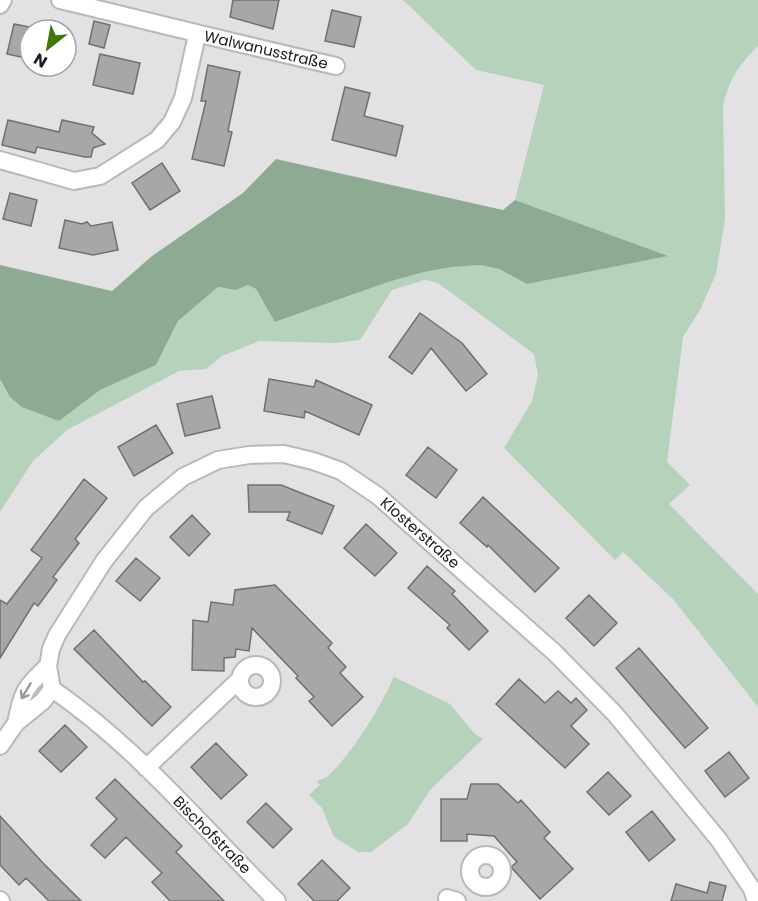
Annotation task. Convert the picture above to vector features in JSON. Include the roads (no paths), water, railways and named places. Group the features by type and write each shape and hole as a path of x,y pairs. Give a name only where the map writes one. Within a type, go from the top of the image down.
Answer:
{"street":[{"path":"0,5 3,0"},
{"name":"Walwanusstraße","path":"60,0 159,23 197,35 336,66"},
{"name":"Walwanusstraße","path":"0,160 74,181 100,176 157,140 172,122 183,98 197,35"},
{"name":"Klosterstraße","path":"52,689 48,666 51,649 57,635 104,561 146,508 183,477 218,460 249,454 284,454 313,460 341,471 378,496 555,653 615,714 719,840 752,889 756,901"},
{"path":"16,723 25,688 48,666"},
{"path":"146,768 240,679"},
{"path":"0,746 16,723 44,701 52,689"},
{"name":"Bischofstraße","path":"52,689 79,707 146,768 277,901"}]}
